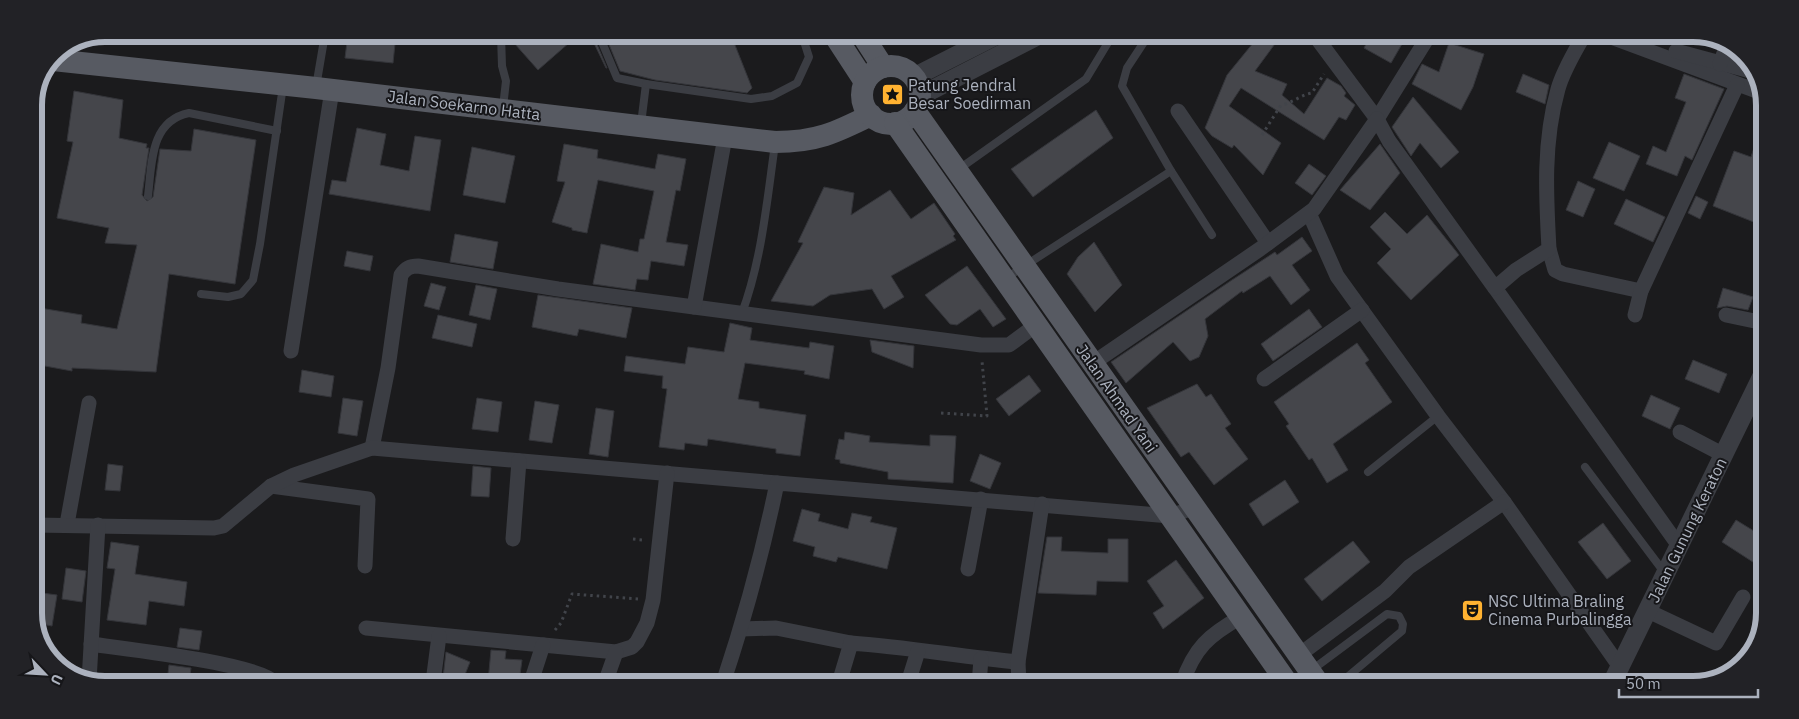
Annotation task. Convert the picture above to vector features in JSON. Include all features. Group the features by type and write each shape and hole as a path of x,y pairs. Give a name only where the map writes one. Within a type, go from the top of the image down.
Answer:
{"main road":[{"path":"839,42 866,82"},
{"path":"867,42 883,67"},
{"name":"Jalan Soekarno Hatta","path":"61,61 324,89 504,101 641,119 725,137 775,142 802,142 822,137 871,115"},
{"path":"883,67 900,67 917,95 903,121 895,123 882,122 871,115 863,96 866,82 873,73 883,67"},
{"name":"Jalan Ahmad Yani","path":"917,95 958,170 1193,508 1305,674"},
{"name":"Jalan Ahmad Yani","path":"895,123 1282,676"}],"street":[{"path":"917,95 987,42"},
{"path":"917,95 1025,42"},
{"path":"1320,42 1377,119 1390,141 1679,546"},
{"path":"1093,363 1268,244 1314,209 1377,119 1425,42"},
{"path":"1581,42 1558,88 1551,131 1547,158 1546,193 1549,249 1555,270 1563,274 1641,291"},
{"path":"1624,42 1754,90"},
{"path":"1650,42 1689,56 1745,70"},
{"path":"1720,64 1724,51"},
{"path":"1635,315 1641,291 1737,85"},
{"path":"291,351 324,89"},
{"path":"1178,111 1268,244"},
{"path":"694,307 725,137"},
{"path":"1309,213 1337,276 1438,416 1504,502 1620,667"},
{"path":"1495,288 1516,270 1549,249"},
{"path":"372,448 388,368 401,275 410,266 558,289 981,345 1009,345 1036,325"},
{"path":"1264,379 1362,310"},
{"path":"1726,315 1756,321"},
{"name":"Jalan Gunung Keraton","path":"1616,676 1724,454 1756,402"},
{"path":"67,524 89,403"},
{"path":"1680,432 1724,454"},
{"path":"43,525 214,528 223,526 271,486 294,475 372,448 1170,516 1193,508"},
{"path":"513,539 519,461"},
{"path":"366,628 616,652 632,647 637,642 647,622 654,600 667,474"},
{"path":"725,676 742,629 763,552 777,483"},
{"path":"271,486 368,499 365,566"},
{"path":"968,569 981,499"},
{"path":"1305,674 1409,567 1504,502"},
{"path":"1019,676 1018,662 1042,504"},
{"path":"89,674 98,525"},
{"path":"1648,611 1716,643 1743,597"},
{"path":"1185,676 1196,651 1215,632 1241,617"},
{"path":"742,629 776,628 851,643 894,646 918,651 1018,662"},
{"path":"434,676 439,636"},
{"path":"841,676 851,643"},
{"path":"91,644 240,667 267,676"},
{"path":"533,676 543,646"},
{"path":"910,676 918,651"},
{"path":"607,676 616,652"},
{"path":"980,676 981,659"}],"lane":[{"path":"324,89 325,42"},
{"path":"500,42 502,66 506,81 504,101"},
{"path":"602,42 617,78 751,99 772,96 797,83 809,57 805,42"},
{"path":"958,170 1086,80 1108,42"},
{"path":"1144,42 1127,68 1122,86 1171,171 1212,235"},
{"path":"201,294 228,297 241,294 253,280 284,84"},
{"path":"641,119 646,84"},
{"path":"148,196 154,149 163,126 179,115 189,113 276,131"},
{"path":"742,313 751,289 775,142"},
{"path":"1004,279 1171,171"},
{"path":"1368,472 1438,416"},
{"path":"1585,467 1665,574"},
{"path":"1305,674 1387,614 1399,616 1403,624 1402,631 1349,676"}],"path":[{"path":"1262,135 1281,105 1293,103 1301,95 1312,93 1334,59"},
{"path":"941,413 987,416 981,345"},
{"path":"543,646 561,624 572,594 654,600"}],"building":[{"path":"347,42 395,42 393,63 345,58"},
{"path":"513,42 570,42 538,70"},
{"path":"593,42 596,42 606,68"},
{"path":"608,42 734,42 752,88 747,93 655,80 620,71"},
{"path":"1254,42 1276,42 1255,71 1287,84 1282,95 1304,114 1327,78 1341,86 1346,93 1344,96 1355,105 1346,120 1339,117 1324,140 1241,88 1229,106 1281,143 1263,175 1234,145 1232,148 1212,136 1205,128 1227,75"},
{"path":"1367,42 1403,42 1391,63 1364,48"},
{"path":"1449,43 1484,54 1473,87 1461,110 1412,84 1422,64 1439,72"},
{"path":"1523,74 1549,85 1545,104 1516,92"},
{"path":"1684,74 1724,89 1692,160 1685,156 1677,176 1646,164 1653,146 1666,152 1686,102 1675,98"},
{"path":"74,91 123,100 119,138 147,144 146,148 149,148 142,195 147,201 153,197 160,149 191,151 194,129 256,140 235,284 169,274 156,372 72,368 72,371 43,366 42,308 82,315 81,323 117,329 137,245 105,243 109,228 57,218 73,142 67,141"},
{"path":"1413,97 1459,152 1441,168 1420,143 1411,156 1392,127"},
{"path":"1096,110 1113,138 1033,197 1011,169"},
{"path":"357,128 386,134 380,165 409,171 415,136 441,140 430,211 329,194 332,180 346,182"},
{"path":"1609,142 1640,156 1624,191 1593,178"},
{"path":"1756,142 1756,223 1713,206 1734,151 1751,157"},
{"path":"564,144 598,150 597,158 655,169 658,154 686,159 680,191 676,190 666,242 688,245 684,266 651,261 648,280 637,279 635,290 593,284 601,244 638,252 640,239 644,239 654,191 598,180 587,233 572,230 572,228 552,222 565,182 557,181"},
{"path":"1380,144 1400,173 1370,210 1340,190"},
{"path":"472,147 515,156 505,203 463,195"},
{"path":"1309,164 1326,176 1312,195 1295,183"},
{"path":"1578,181 1595,189 1583,217 1566,210"},
{"path":"824,187 854,193 851,215 890,190 911,219 934,203 955,234 953,236 956,240 891,276 904,297 884,309 872,289 830,295 813,306 771,301 803,243 798,242"},
{"path":"1696,196 1708,202 1700,219 1688,213"},
{"path":"1626,199 1665,217 1653,242 1614,224"},
{"path":"1385,212 1407,234 1427,215 1459,255 1411,300 1377,263 1391,249 1370,227"},
{"path":"455,234 498,242 493,269 450,262"},
{"path":"1302,237 1312,251 1292,265 1310,290 1291,305 1270,276 1243,293 1242,291 1205,319 1208,336 1199,357 1190,361 1173,342 1126,383 1111,362 1232,280 1275,252 1277,255"},
{"path":"1094,242 1122,285 1095,312 1067,274 1078,257"},
{"path":"347,251 373,256 370,271 344,266"},
{"path":"967,266 1006,319 993,327 980,309 957,325 950,324 925,295"},
{"path":"431,283 446,287 439,310 424,306"},
{"path":"476,285 497,289 490,320 469,315"},
{"path":"1723,288 1753,297 1748,310 1727,306 1717,308"},
{"path":"538,295 632,308 626,338 579,329 577,336 532,327"},
{"path":"1309,309 1322,327 1273,361 1261,344"},
{"path":"438,315 477,324 472,347 432,338"},
{"path":"730,323 752,328 750,340 809,348 810,342 834,346 829,379 804,374 805,371 745,363 738,399 759,402 759,408 806,415 800,456 776,453 776,449 708,439 707,446 685,443 684,450 659,447 667,389 662,388 663,376 624,371 626,356 685,364 688,347 724,352"},
{"path":"870,340 914,346 913,368 872,352"},
{"path":"1357,343 1369,360 1365,363 1392,402 1333,444 1348,470 1327,483 1312,458 1309,460 1286,426 1289,424 1274,402"},
{"path":"1693,360 1727,374 1719,393 1685,379"},
{"path":"302,370 334,376 331,397 299,392"},
{"path":"1029,375 1041,391 1009,416 996,399"},
{"path":"1197,384 1206,397 1211,394 1231,424 1225,428 1248,459 1214,485 1189,452 1181,457 1147,408"},
{"path":"1651,395 1680,408 1670,429 1642,416"},
{"path":"343,398 363,401 357,436 338,433"},
{"path":"477,398 502,402 498,432 472,429"},
{"path":"535,401 559,405 552,443 529,440"},
{"path":"596,408 614,411 608,457 589,454"},
{"path":"845,432 870,436 869,442 930,446 930,435 956,436 953,483 888,479 888,472 840,463 840,460 835,459 839,439 844,440"},
{"path":"980,454 1001,463 990,489 970,481"},
{"path":"108,464 123,466 120,491 105,490"},
{"path":"473,466 491,468 489,497 471,496"},
{"path":"1285,480 1299,502 1263,526 1249,504"},
{"path":"802,509 820,514 818,521 848,529 852,513 872,517 870,522 897,528 887,569 838,557 836,562 813,556 815,547 793,541"},
{"path":"1736,520 1756,532 1756,564 1722,542"},
{"path":"1603,523 1631,561 1607,579 1578,542"},
{"path":"1047,537 1062,537 1061,551 1108,553 1108,539 1128,539 1128,582 1097,581 1096,595 1038,593"},
{"path":"1353,541 1370,562 1322,601 1304,579"},
{"path":"111,542 139,546 135,574 187,582 184,606 149,601 146,625 107,620 115,569 107,568"},
{"path":"1176,560 1204,598 1163,629 1153,613 1164,606 1147,581"},
{"path":"66,568 86,571 82,602 62,599"},
{"path":"43,593 57,595 52,626 44,625"},
{"path":"180,628 202,631 199,650 177,647"},
{"path":"491,650 506,651 505,659 522,660 520,676 489,676"},
{"path":"446,652 470,662 464,676 443,676"},
{"path":"169,665 191,668 190,676 168,676"}],"place":[{"name":"Patung Jendral Besar Soedirman","path":"892,94"},
{"name":"NSC Ultima Braling Cinema Purbalingga","path":"1472,610"}]}
